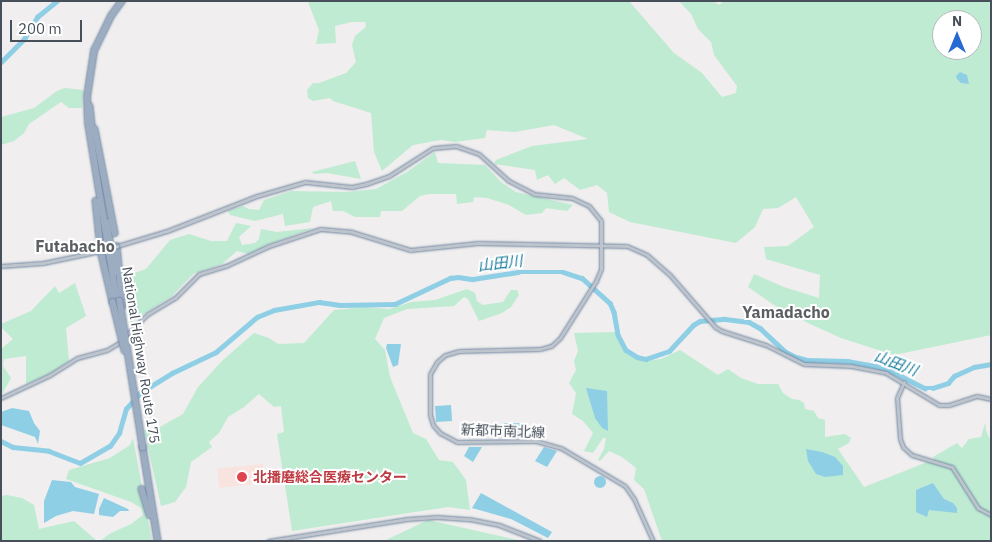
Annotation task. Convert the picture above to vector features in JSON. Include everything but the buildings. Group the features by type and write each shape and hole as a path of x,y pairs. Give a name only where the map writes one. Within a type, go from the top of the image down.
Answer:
{"highway":[{"name":"National Highway Route 175","path":"122,1 100,37 90,76 87,115 118,302 125,331 149,483 156,541"},
{"name":"National Highway Route 175","path":"90,76 102,39 126,1"},
{"name":"National Highway Route 175","path":"89,104 125,351 143,447 150,515 156,541"},
{"path":"89,104 115,233"},
{"path":"87,115 86,126 100,239"},
{"path":"117,246 118,302"},
{"path":"101,251 118,302"},
{"path":"142,489 150,515"}],"street":[{"name":"新都市南北線","path":"257,196 305,182 340,186 366,184 389,176 433,148 456,146 479,154 508,181 534,194 572,198 589,206 601,221 602,264 596,281 560,338 551,346 540,349 459,351 441,358 432,370 429,379 431,420 440,433 457,442 536,441 561,448 625,486 634,499 653,541"},
{"path":"1,266 43,263 101,251 167,231 257,196 266,190"},
{"path":"1,398 50,375 77,358 107,350 119,344 139,322 175,298 198,274 226,266 269,246 320,229 352,232 410,250 478,243 627,246 647,254 669,274 712,323 722,331 766,345 804,364 851,366 876,370 904,382 942,406 977,396 991,399"},
{"path":"904,382 896,398 900,440 903,447 912,455 952,467 978,508 991,515"},
{"path":"268,541 407,519 437,517 469,519 499,525 540,541"}],"shaded area":[{"name":"北播磨総合医療センター","path":"263,464 265,483 219,488 217,469"}],"green space":[{"path":"310,1 629,1 674,53 702,73 722,97 736,93 737,86 714,55 711,42 698,29 691,14 679,1 713,1 719,5 724,1 991,1 991,335 894,355 841,338 810,324 774,305 748,287 754,274 784,287 819,298 820,275 766,259 764,247 788,246 814,227 796,197 778,208 763,209 755,227 736,243 630,222 609,212 607,193 597,185 580,190 564,178 555,184 548,175 537,180 535,170 494,164 496,160 532,146 588,139 554,125 515,132 487,130 485,138 455,142 441,140 413,145 382,171 374,152 371,113 333,101 330,98 313,101 308,98 307,90 313,83 319,83 346,73 356,62 352,45 355,36 366,27 365,22 352,22 335,26 336,43 316,44 319,30 308,2"},
{"path":"65,88 83,90 82,108 69,108 61,102 29,124 24,133 14,141 1,145 1,117 34,108 57,91"},
{"path":"435,152 438,163 485,165 501,182 516,192 573,205 567,211 546,208 542,213 526,215 509,205 487,198 474,197 473,202 457,204 456,194 429,194 420,196 402,211 381,211 380,217 355,217 343,211 333,211 331,201 313,207 310,222 285,226 283,214 255,221 230,215 228,211 243,206 259,210 264,200 291,191 347,192 376,189 407,172"},
{"path":"355,161 361,179 327,173 314,174 312,172"},
{"path":"236,223 251,226 239,237 242,245 255,243 259,239 261,229 277,232 314,228 269,244 248,254 237,251 222,264 193,274 172,296 130,323 124,289 126,276 146,269 170,240 189,234 211,241 227,241"},
{"path":"75,283 86,316 66,328 69,361 47,375 26,384 26,356 4,359 3,366 11,378 1,396 1,349 13,339 1,327 1,324 31,311 55,286 59,293"},
{"path":"467,289 475,293 477,301 483,305 503,302 511,290 517,290 519,295 511,307 502,313 479,321 468,299 464,297 454,306 407,309 384,318 375,339 385,350 390,377 413,433 426,439 439,460 453,462 466,480 470,510 448,507 292,531 277,434 284,432 281,406 274,407 259,394 244,407 228,417 219,433 209,442 212,447 191,462 186,487 175,502 161,506 144,430 158,428 183,414 198,387 223,360 254,333 269,338 278,344 304,343 334,310 363,307 389,309 411,302 435,300"},
{"path":"615,332 631,356 645,361 661,359 680,350 718,375 728,369 741,378 758,384 778,384 783,393 792,399 804,403 805,409 814,411 818,418 825,420 825,437 845,434 851,438 849,443 838,449 864,487 935,459 933,457 957,443 962,448 969,439 981,437 985,423 989,438 991,437 991,541 662,541 644,489 634,480 636,468 622,457 609,451 600,461 598,460 604,449 606,438 603,438 593,453 584,451 593,433 583,421 572,414 576,393 569,383 576,370 574,361 578,351 574,333"},
{"path":"133,438 152,541 100,541 143,515 141,508 131,502 66,479 69,470 110,458 130,445"},
{"path":"7,495 22,498 34,505 39,529 74,521 97,541 1,541 1,496"},
{"path":"428,520 482,532 522,541 384,541"}],"water":[{"path":"960,72 967,75 969,84 961,83 957,79 956,76"},
{"path":"387,344 401,344 398,365 393,367 386,348"},
{"path":"586,388 607,391 608,431 602,428 595,418"},
{"path":"451,405 452,421 436,422 435,406"},
{"path":"12,408 29,411 40,431 38,444 35,437 1,425 1,412"},
{"path":"504,423 520,423 520,438 506,439"},
{"path":"469,447 482,447 473,462 464,456"},
{"path":"544,447 557,451 547,467 535,461"},
{"path":"806,449 835,457 843,466 843,475 825,477 816,474 808,461"},
{"path":"598,476 602,476 606,482 602,488 598,488 594,484 594,480"},
{"path":"52,480 71,482 75,487 99,494 94,514 73,511 56,516 44,523 44,501"},
{"path":"933,483 944,499 953,503 957,508 957,513 929,510 927,517 916,512 916,490"},
{"path":"481,493 552,532 548,538 511,519 472,508"},
{"path":"104,498 129,511 120,511 113,517 99,515 99,509"}],"waterway":[{"path":"1,62 24,39 37,17 57,1"},
{"name":"山田川","path":"1,441 13,447 49,451 80,463 110,446 119,433 126,409 140,393 172,373 216,352 257,317 274,310 319,302 340,305 395,304 450,278 473,279 518,272 563,272 582,278 610,303 614,312 618,335 626,350 637,357 646,359 669,351 693,325 700,321 725,319 749,322 760,328 786,352 796,357 807,360 847,361 875,366 893,372 925,388 933,388 948,383 954,376 974,367 991,364"}],"place":[{"name":"北播磨総合医療センター","path":"242,477"}],"district":[{"name":"Futabacho","path":"75,246"},
{"name":"Yamadacho","path":"786,312"}]}
